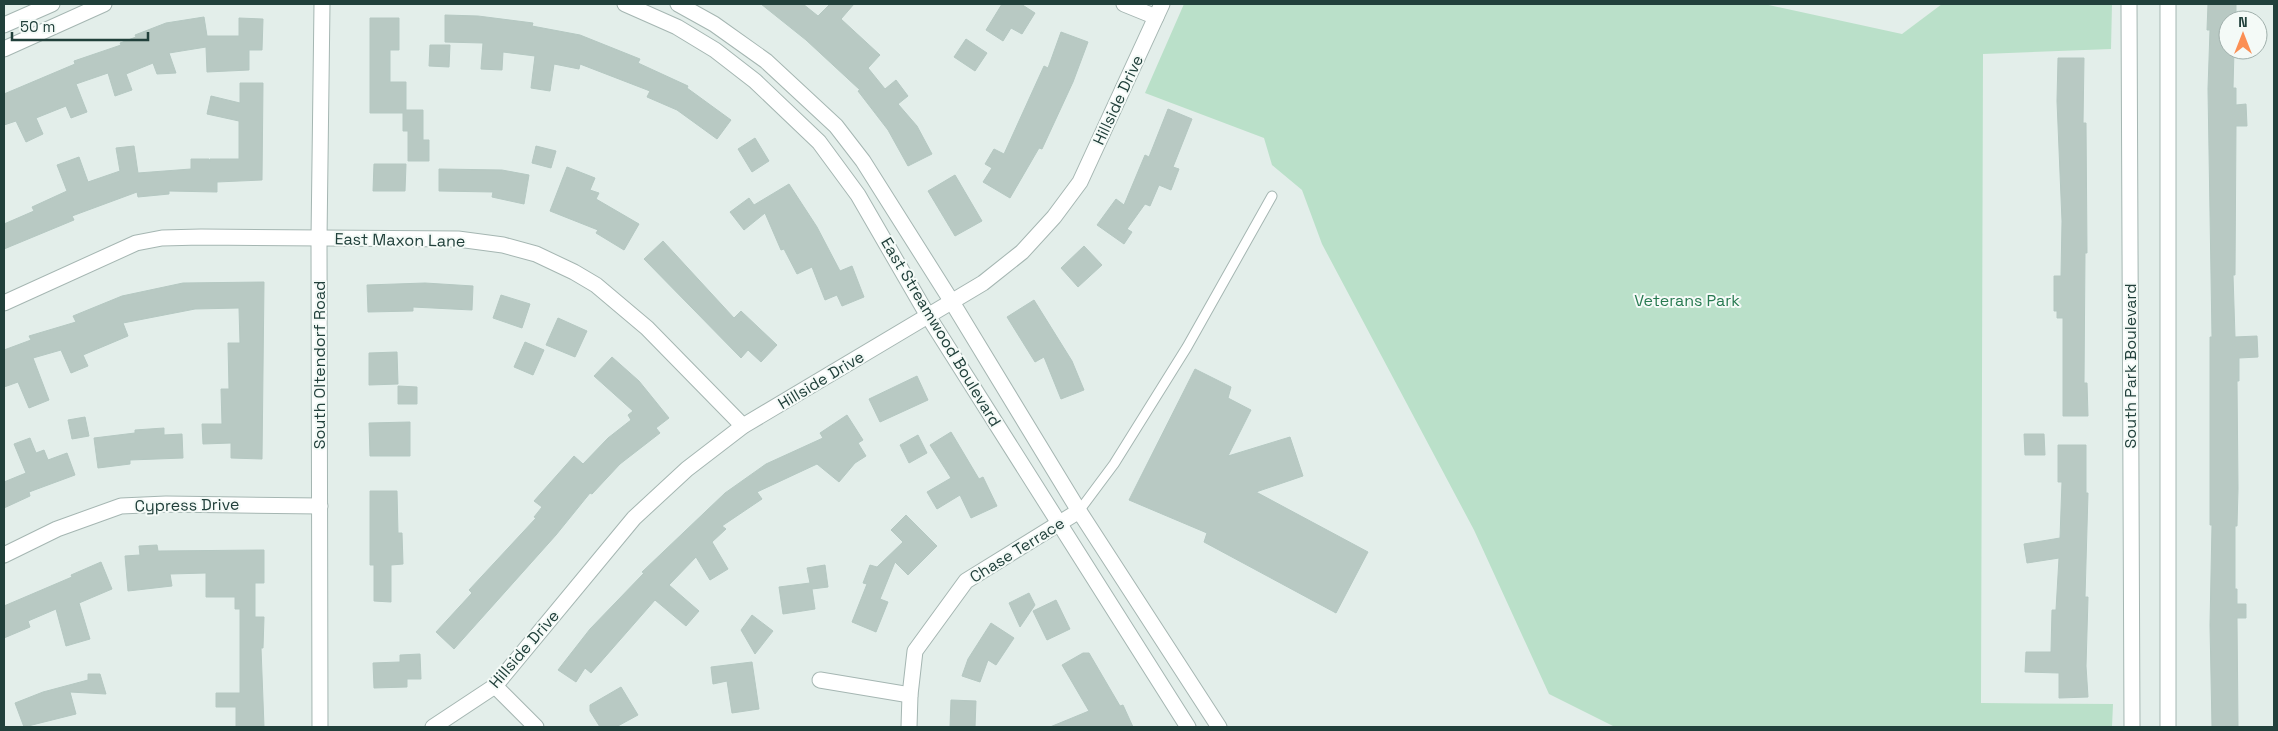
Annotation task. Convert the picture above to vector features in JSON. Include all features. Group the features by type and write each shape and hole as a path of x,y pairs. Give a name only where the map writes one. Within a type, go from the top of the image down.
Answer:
{"street":[{"path":"4,25 52,4"},
{"path":"4,49 104,4"},
{"name":"South Oltendorf Road","path":"320,727 319,239 322,4"},
{"name":"East Streamwood Boulevard","path":"625,4 677,27 715,50 755,81 819,142 858,195 928,316 1188,727"},
{"name":"East Streamwood Boulevard","path":"678,4 714,24 766,61 836,126 863,161 1079,510 1219,727"},
{"path":"1124,4 1159,11"},
{"name":"South Park Boulevard","path":"2129,4 2132,727"},
{"path":"2168,4 2168,727"},
{"name":"Hillside Drive","path":"433,727 495,686 634,518 687,469 743,426 983,283 1022,252 1054,218 1080,182 1159,11"},
{"name":"East Maxon Lane","path":"4,303 136,243 162,238 458,239 503,245 536,254 596,285 647,328 743,426"},
{"name":"Cypress Drive","path":"4,555 57,529 120,506 166,504 320,506"},
{"name":"Chase Terrace","path":"909,727 910,695 915,651 966,581 1079,510"},
{"path":"820,680 910,695"},
{"path":"495,686 536,727"}],"lane":[{"path":"1079,510 1114,464 1187,347 1272,196"}],"green space":[{"name":"Veterans Park","path":"1184,4 1764,4 1902,34 1942,4 2112,4 2111,49 1983,54 1981,703 2113,704 2112,727 1615,727 1549,694 1474,530 1322,244 1302,190 1272,165 1264,138 1145,93"}],"building":[{"path":"761,4 803,4 818,16 830,4 854,4 841,19 880,55 868,68 885,89 896,80 908,96 898,104 917,126 932,154 908,166 888,130 858,91 860,90 806,40"},
{"path":"1002,4 1021,4 1035,13 1022,34 1011,28 1003,41 986,30"},
{"path":"2208,4 2236,4 2236,10 2218,10 2218,60 2234,60 2233,88 2236,88 2236,105 2246,104 2247,126 2236,126 2235,275 2233,275 2235,337 2257,336 2258,357 2239,358 2239,381 2237,381 2238,489 2237,526 2235,526 2235,589 2237,589 2237,604 2246,604 2246,618 2237,618 2238,726 2212,727 2210,337 2212,337 2208,89 2210,30 2207,30"},
{"path":"445,15 478,16 533,23 532,26 580,35 640,59 638,63 688,86 687,88 731,120 717,139 677,110 647,97 650,91 580,64 579,69 554,64 550,91 531,88 535,56 503,52 502,70 481,69 483,43 445,42"},
{"path":"204,17 207,36 239,36 239,18 263,19 262,50 249,50 249,70 207,72 206,47 169,53 176,73 157,74 153,63 126,74 132,90 115,96 108,73 76,84 87,112 71,118 66,106 36,118 43,134 26,142 16,121 4,125 4,94 75,64 74,61 121,45 120,43 136,37 135,35 166,23"},
{"path":"370,18 399,18 399,50 390,50 390,82 406,82 406,110 423,110 423,140 429,140 429,161 408,161 408,131 403,131 403,113 370,113"},
{"path":"1061,32 1088,42 1073,82 1042,149 1039,148 1010,198 983,182 992,168 985,164 994,149 1004,154 1044,66 1048,68"},
{"path":"966,39 987,53 975,71 954,57"},
{"path":"430,45 450,45 449,67 429,66"},
{"path":"2058,58 2084,58 2083,123 2086,123 2087,253 2085,253 2084,383 2087,383 2088,416 2063,416 2063,318 2057,318 2057,311 2054,311 2054,276 2061,276 2062,221 2057,101"},
{"path":"240,83 263,83 262,180 217,182 217,192 169,191 169,194 138,197 137,192 72,216 74,220 4,249 4,224 34,211 32,207 67,191 57,165 79,157 88,182 120,171 116,148 134,146 138,173 191,169 191,159 209,159 210,162 210,159 239,159 239,121 207,114 211,96 240,103"},
{"path":"1168,109 1192,119 1173,167 1179,169 1171,190 1159,185 1150,206 1145,204 1127,229 1132,232 1124,244 1097,225 1116,199 1124,205 1145,155 1149,157"},
{"path":"755,138 769,161 752,172 738,149"},
{"path":"536,146 556,151 551,168 532,163"},
{"path":"374,164 406,164 405,191 373,191"},
{"path":"567,167 595,178 590,190 599,193 596,199 639,224 624,250 596,233 598,230 550,211"},
{"path":"439,169 502,170 529,175 524,204 492,197 493,192 439,191"},
{"path":"955,175 982,221 955,236 928,191"},
{"path":"789,184 817,227 840,271 852,266 864,297 842,306 837,295 825,300 812,267 797,274 784,249 781,250 765,213 744,230 730,212 749,198 754,205"},
{"path":"663,241 734,318 741,311 777,345 761,362 748,350 741,358 644,259"},
{"path":"1084,246 1102,265 1078,287 1061,268"},
{"path":"264,282 262,459 231,458 231,443 203,444 202,424 222,424 221,389 229,389 228,343 240,343 239,308 195,309 123,323 128,336 83,355 88,366 71,373 61,350 33,358 49,400 29,408 18,382 4,387 4,350 31,340 29,336 76,322 73,316 122,296 183,283"},
{"path":"425,283 473,286 472,310 413,307 413,311 368,312 367,285"},
{"path":"501,295 530,304 522,328 493,318"},
{"path":"1034,300 1072,361 1084,390 1061,399 1044,357 1035,362 1007,317"},
{"path":"558,318 587,331 575,357 546,345"},
{"path":"525,342 544,350 533,375 514,367"},
{"path":"397,352 398,384 369,385 369,353"},
{"path":"612,357 639,381 669,418 656,428 660,433 620,464 592,494 590,493 556,535 454,649 436,632 472,593 469,590 536,518 534,517 542,507 534,501 574,456 583,464 608,438 631,420 628,415 633,411 594,376"},
{"path":"1195,369 1231,387 1228,398 1251,410 1228,456 1290,437 1303,476 1256,492 1368,552 1336,613 1204,542 1207,533 1129,500"},
{"path":"917,376 928,400 880,422 869,399"},
{"path":"398,386 417,387 417,404 398,404"},
{"path":"847,415 863,440 858,443 866,456 855,463 839,482 817,464 757,492 762,499 722,526 726,529 712,542 728,569 710,580 696,557 669,585 699,611 686,626 655,600 591,673 585,668 576,682 558,670 590,629 644,573 642,572 725,493 766,464 823,438 820,433"},
{"path":"85,417 89,436 72,439 68,420"},
{"path":"410,422 410,456 370,456 369,423"},
{"path":"164,428 164,435 182,434 183,458 130,460 130,464 98,468 94,438 135,433 135,430"},
{"path":"951,432 979,479 983,477 997,506 971,518 960,495 937,509 927,492 951,478 930,445"},
{"path":"2024,434 2044,434 2045,455 2025,455"},
{"path":"918,435 927,453 909,463 900,445"},
{"path":"30,438 36,453 44,450 48,460 67,453 75,475 29,492 30,496 4,508 4,482 26,473 14,444"},
{"path":"2058,445 2086,445 2086,493 2088,493 2085,597 2088,597 2086,666 2088,697 2059,698 2059,673 2025,672 2026,652 2051,652 2052,610 2056,610 2059,558 2027,563 2024,544 2060,538 2062,482 2058,482"},
{"path":"370,491 397,491 398,533 402,533 403,564 391,565 391,602 374,601 374,565 370,565"},
{"path":"906,515 937,546 908,575 895,562 880,599 888,602 876,632 852,622 867,584 863,583 870,565 877,567 903,542 891,530"},
{"path":"157,545 158,551 264,550 264,583 255,583 255,617 264,617 263,648 261,648 264,727 236,727 236,707 216,707 216,693 240,693 240,609 235,609 235,597 206,597 206,573 170,574 172,586 128,591 125,556 140,555 139,546"},
{"path":"101,562 112,589 79,603 90,639 66,646 56,609 28,621 30,627 4,638 4,606 72,577 71,575"},
{"path":"825,565 828,587 812,589 815,609 783,614 779,587 810,583 807,568"},
{"path":"1029,593 1035,605 1020,627 1009,603"},
{"path":"1056,600 1070,629 1047,640 1033,611"},
{"path":"752,615 773,631 755,654 741,630"},
{"path":"991,623 1014,638 996,665 988,660 980,682 962,676 968,659"},
{"path":"1083,653 1089,653 1120,706 1123,705 1133,727 1050,727 1089,711 1062,665"},
{"path":"420,654 421,679 407,679 407,687 374,688 373,663 400,662 400,655"},
{"path":"752,662 759,709 732,713 727,681 713,684 711,667"},
{"path":"88,674 100,674 106,694 70,692 76,714 24,727 15,703 43,692 88,680"},
{"path":"621,687 638,715 616,727 600,727 590,711 590,705"},
{"path":"951,700 976,701 975,727 950,727"}]}
